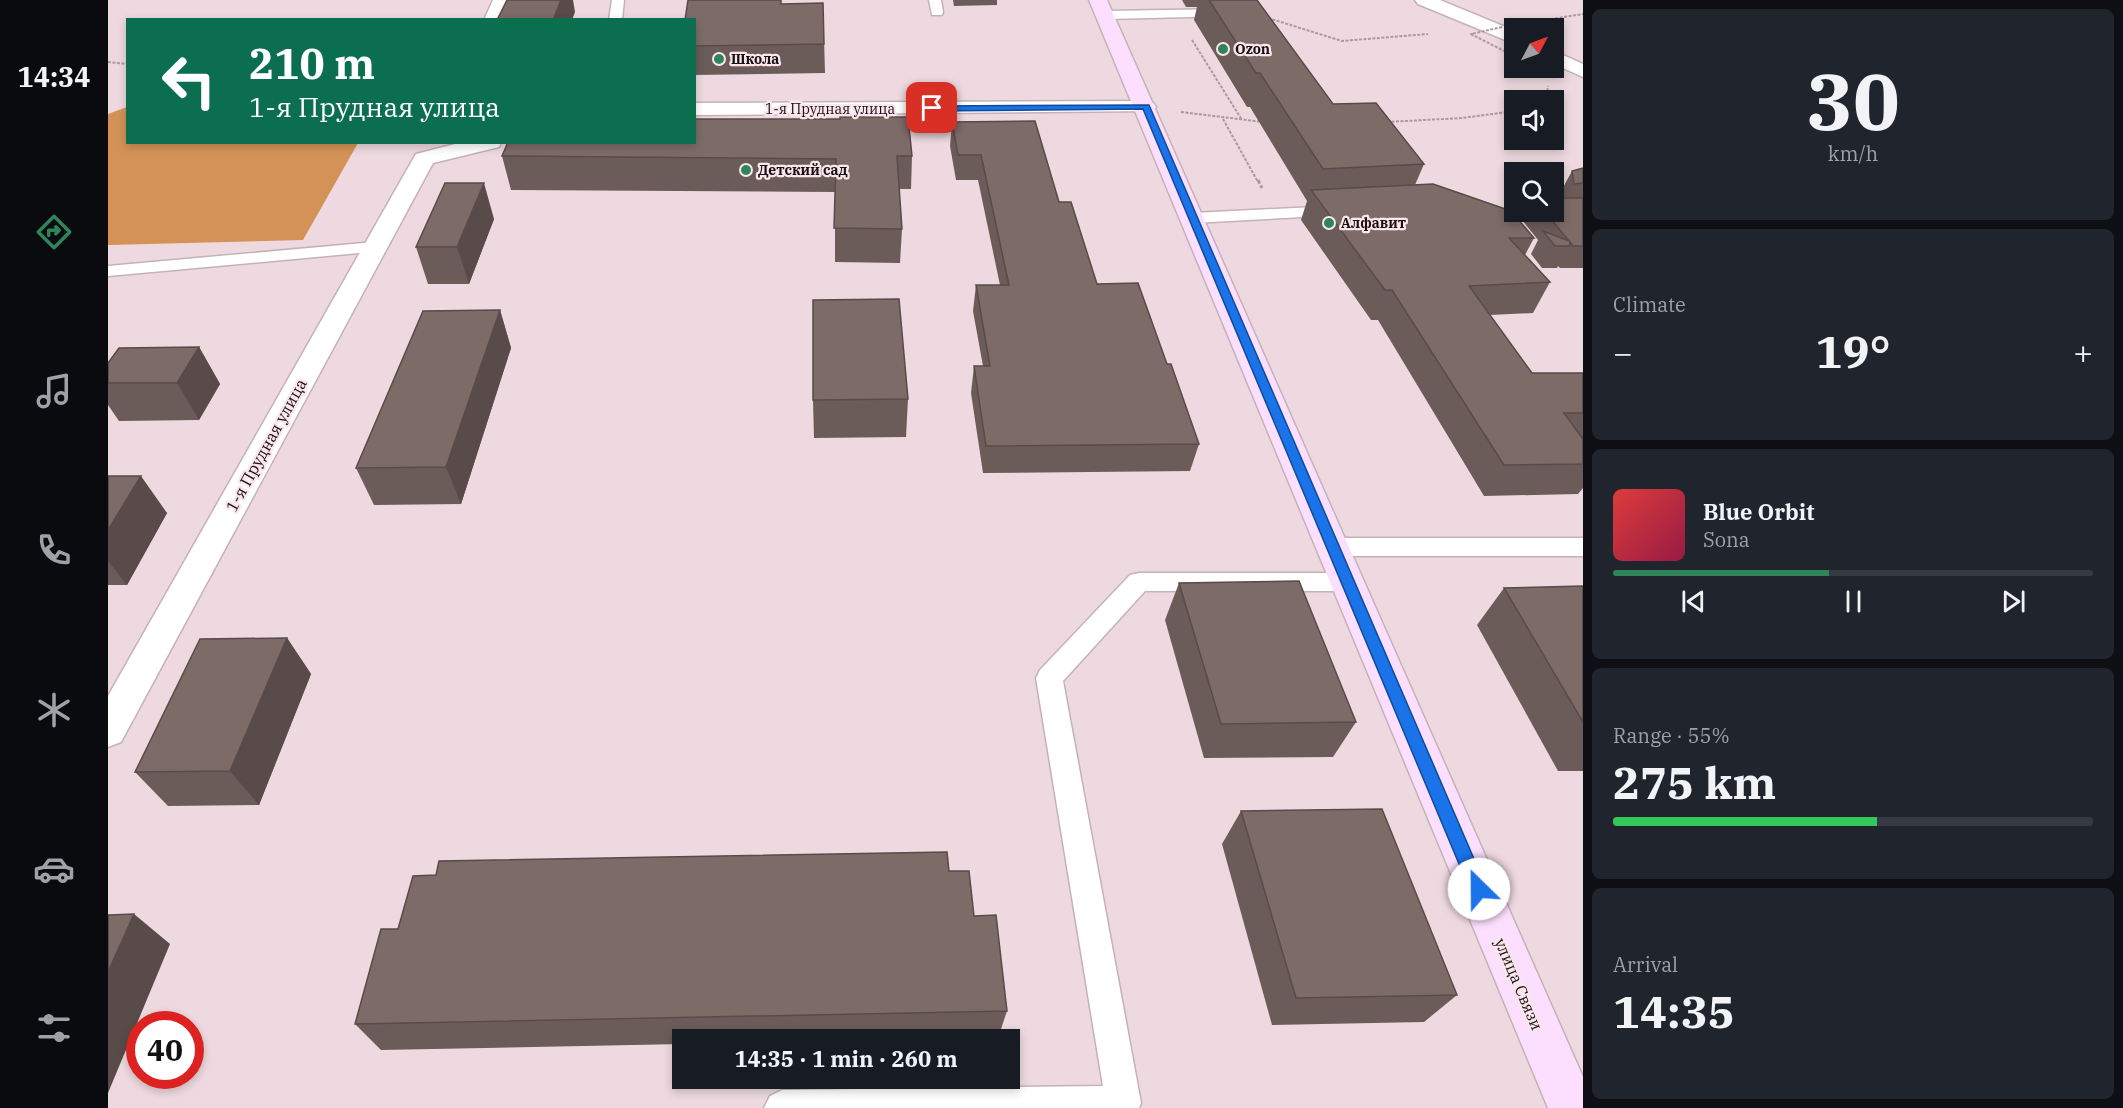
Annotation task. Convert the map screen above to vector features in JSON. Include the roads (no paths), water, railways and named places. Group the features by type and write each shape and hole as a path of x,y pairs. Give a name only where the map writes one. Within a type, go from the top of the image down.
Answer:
{"street":[{"path":"494,18 502,0"},
{"path":"1424,0 1472,18 1504,38"},
{"name":"улица Связи","path":"1102,7 1572,1108"},
{"path":"1564,62 1583,71"},
{"name":"1-я Прудная улица","path":"696,110 1146,107"},
{"name":"1-я Прудная улица","path":"108,731 428,151 477,144"}],"lane":[{"path":"615,18 618,0"},
{"path":"1102,7 1175,13 1251,13"},
{"path":"1193,218 1356,210"},
{"path":"108,271 375,247"},
{"path":"1333,547 1583,547"},
{"path":"782,1108 1124,1103 1049,678 1139,582 1347,582"}],"place":[{"name":"Ozon","path":"1223,49"},
{"name":"Школа","path":"719,59"},
{"name":"Детский сад","path":"746,170"},
{"name":"Алфавит","path":"1329,223"}]}
